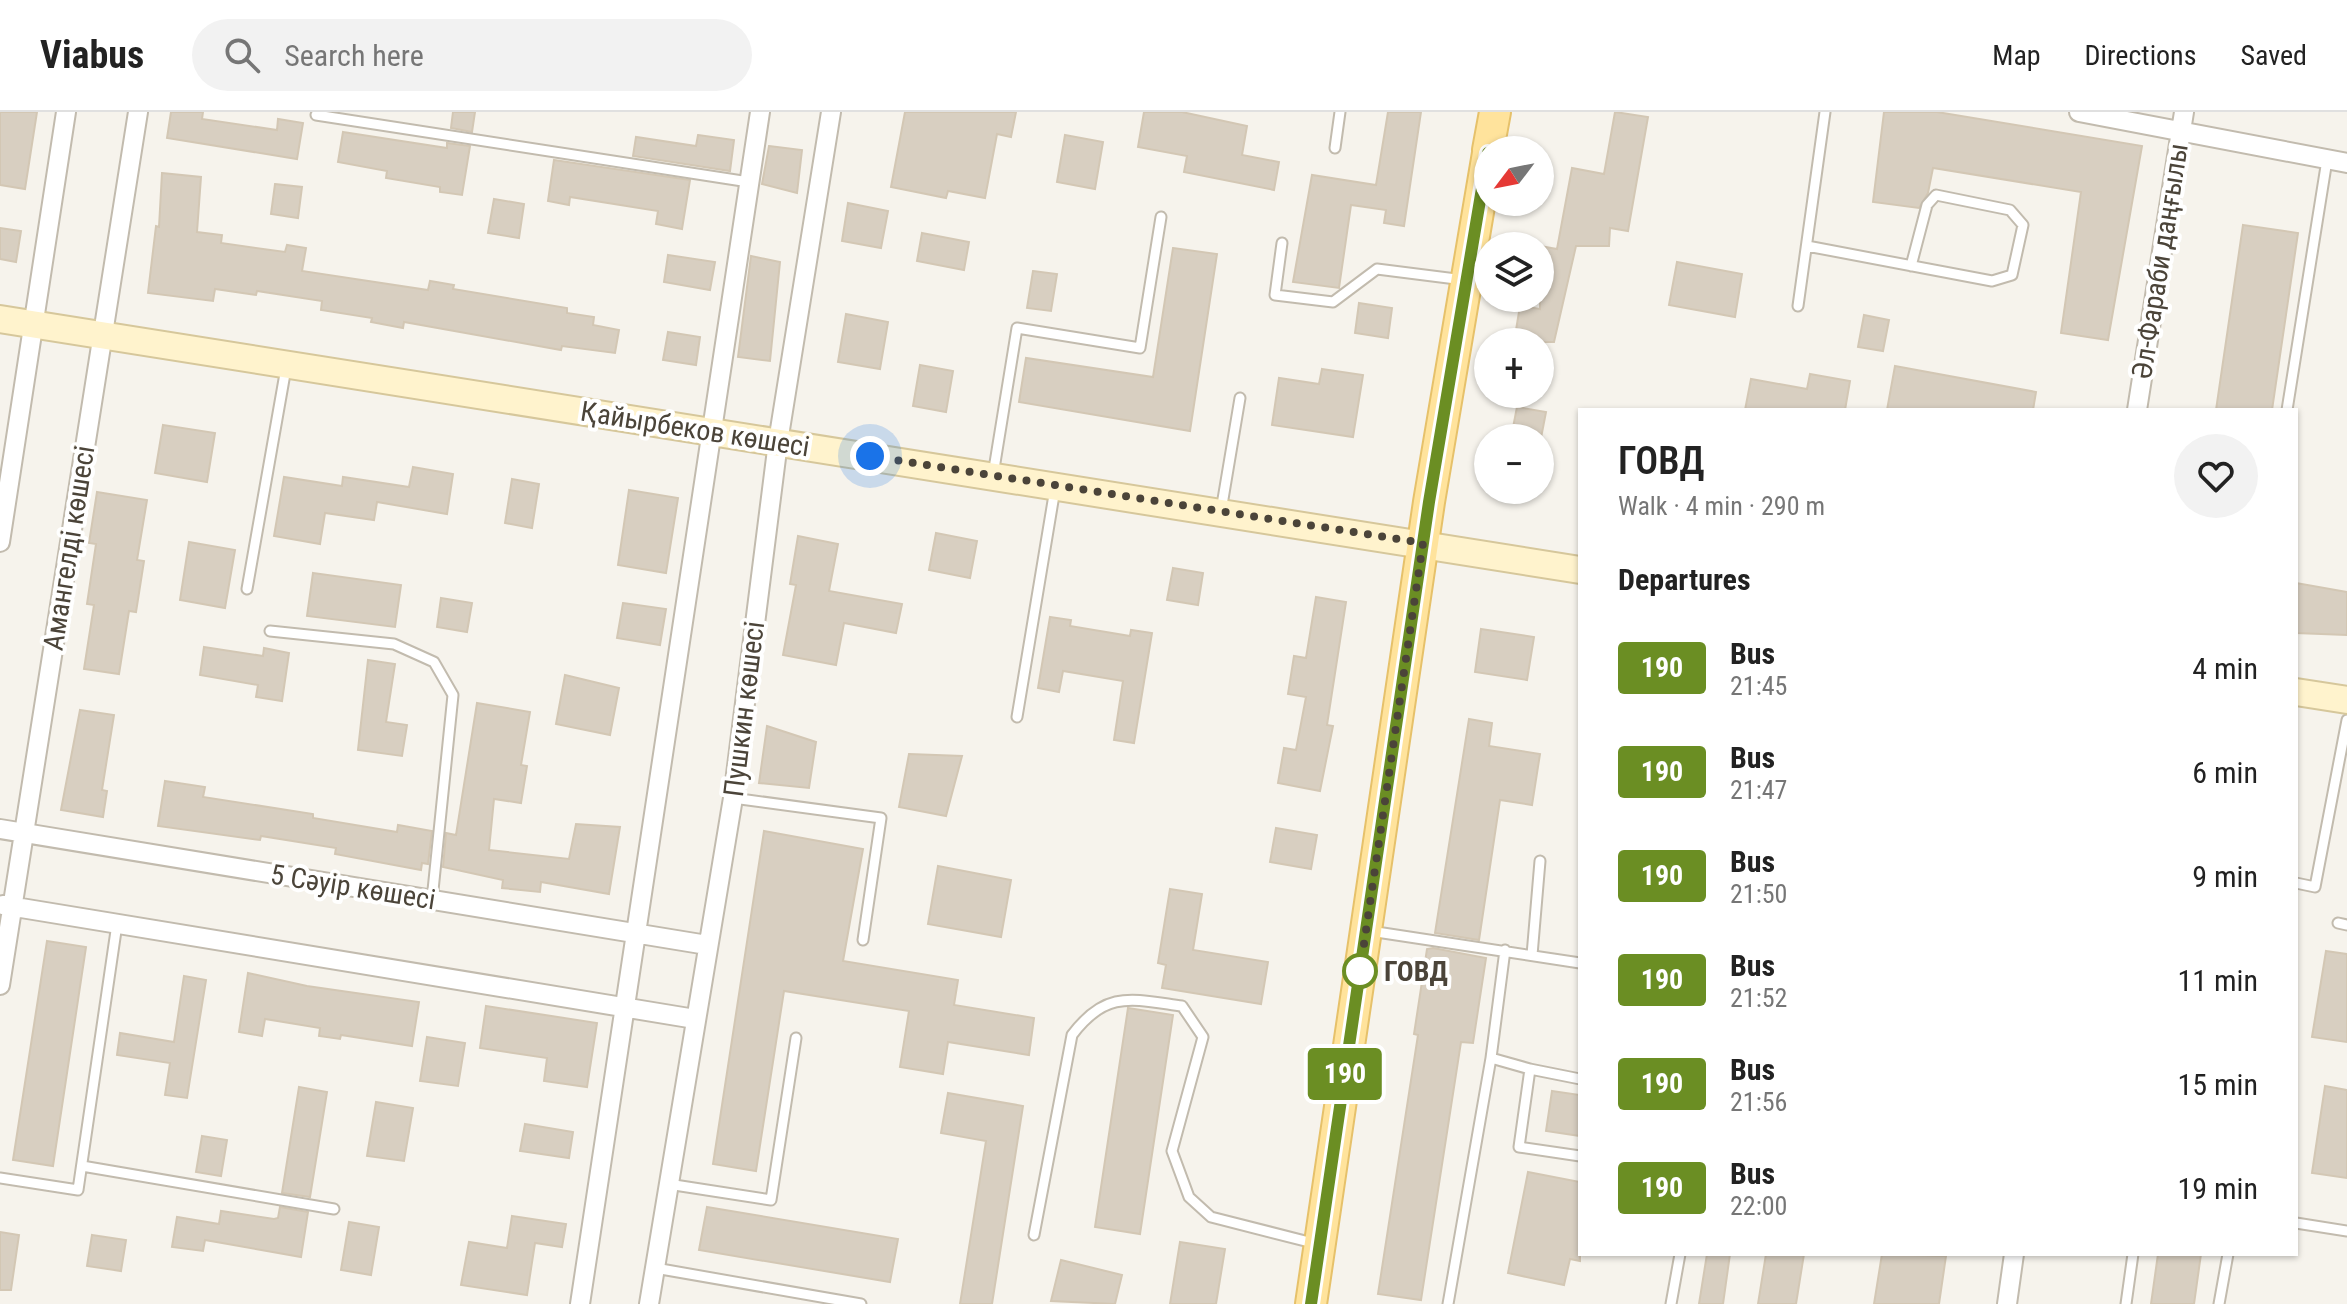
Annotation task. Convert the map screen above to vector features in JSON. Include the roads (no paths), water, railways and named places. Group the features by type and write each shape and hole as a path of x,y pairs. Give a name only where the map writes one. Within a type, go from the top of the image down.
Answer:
{"main road":[{"path":"1491,136 1495,112"},
{"path":"1311,1304 1423,543 1478,216"},
{"name":"Қайырбеков көшесі","path":"0,319 1578,570"},
{"path":"2298,692 2347,700"}],"street":[{"path":"0,542 66,112"},
{"name":"Амангелді көшесі","path":"0,985 6,906 24,833 138,112"},
{"path":"580,1304 760,112"},
{"name":"Пушкин көшесі","path":"649,1304 733,798 778,442 831,112"},
{"path":"2079,112 2347,163"},
{"name":"Әл-Фараби даңғылы","path":"2137,408 2184,112"},
{"name":"5 Сәуір көшесі","path":"0,829 707,945"},
{"path":"6,906 695,1019"},
{"path":"2007,1304 2014,1256"}],"lane":[{"path":"1335,148 1340,112"},
{"path":"1798,306 1825,112"},
{"path":"316,115 749,182"},
{"path":"2287,408 2327,160"},
{"path":"1807,246 1911,266 1992,281 2012,275 2023,225 2010,210 1936,195 1927,205 1911,266"},
{"path":"993,475 1017,328 1140,348 1161,217"},
{"path":"1282,243 1275,295 1333,302 1377,269 1467,281"},
{"path":"247,589 286,365"},
{"path":"1221,511 1240,398"},
{"path":"1017,717 1056,485"},
{"path":"270,631 394,644 434,662 453,695 432,900"},
{"path":"2298,883 2315,887 2347,720"},
{"path":"733,798 881,818 863,940"},
{"path":"1532,955 1540,861"},
{"path":"0,1178 78,1190 117,924"},
{"path":"1366,930 1578,963"},
{"path":"1448,1304 1491,1058 1505,950"},
{"path":"1034,1235 1072,1035 1089,1013 1122,997 1182,1006 1203,1037 1172,1151 1189,1197 1211,1217 1320,1245"},
{"path":"668,1184 771,1200 796,1038"},
{"path":"1491,1058 1578,1079"},
{"path":"1530,1069 1519,1147 1578,1156"},
{"path":"82,1166 334,1209"},
{"path":"2298,1223 2347,1231"},
{"path":"1671,1304 1680,1256"},
{"path":"2126,1304 2133,1256"},
{"path":"2219,1304 2228,1256"},
{"path":"655,1268 861,1304"}],"place":[{"name":"ГОВД","path":"1360,971"}]}
